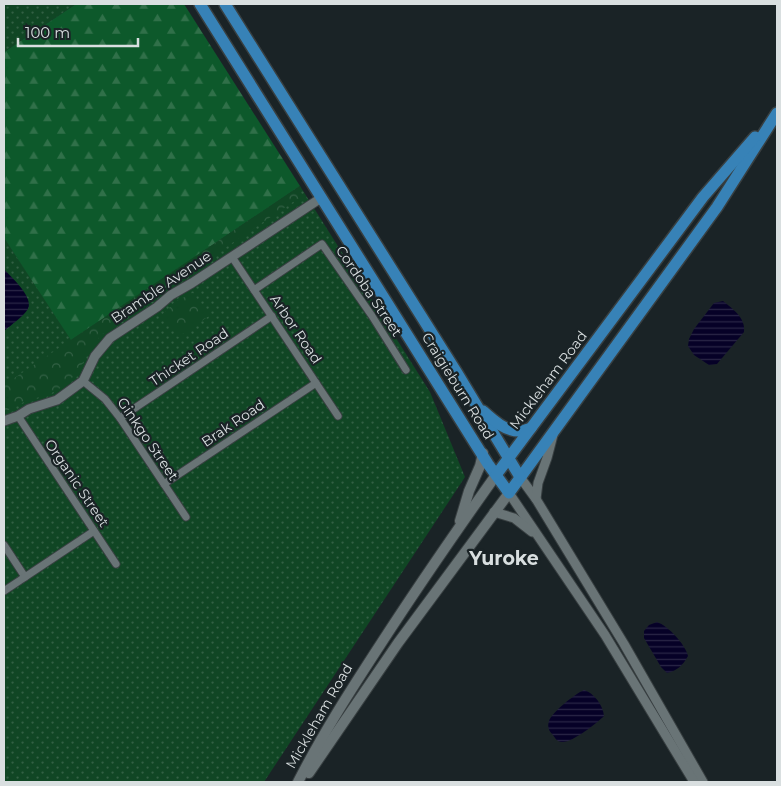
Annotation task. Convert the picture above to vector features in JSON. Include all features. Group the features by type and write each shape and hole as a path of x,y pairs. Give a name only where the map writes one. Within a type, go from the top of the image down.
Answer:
{"main road":[{"name":"Craigieburn Road","path":"200,4 509,493"},
{"name":"Craigieburn Road","path":"225,4 520,477"},
{"name":"Mickleham Road","path":"303,782 398,643 717,207 777,112"},
{"name":"Mickleham Road","path":"298,782 348,694 420,584 508,458 703,197 777,112"},
{"path":"472,399 486,414 504,427 519,432 531,428"},
{"path":"458,530 469,491 480,466 483,453"}],"street":[{"name":"Bramble Avenue","path":"4,421 18,416 29,409 58,400 83,381 95,356 110,338 157,307 171,295 321,198"},
{"name":"Cordoba Street","path":"254,290 322,244 372,316 406,370"},
{"name":"Arbor Road","path":"232,256 338,416"},
{"name":"Thicket Road","path":"120,418 272,316"},
{"name":"Ginkgo Street","path":"83,381 105,399 120,418 186,517"},
{"name":"Brak Road","path":"164,484 316,383"},
{"name":"Organic Street","path":"18,416 116,564"},
{"path":"536,499 538,483 556,428"},
{"name":"Craigieburn Road","path":"520,477 536,499 624,644 701,782"},
{"name":"Craigieburn Road","path":"509,493 605,635 688,767 694,782"},
{"path":"494,512 514,518 540,538"},
{"path":"4,591 94,530"},
{"path":"4,545 25,577"},
{"path":"665,716 688,767 701,782"}],"green space":[{"path":"4,4 76,4 4,52"},
{"path":"76,4 184,4 300,186 71,340 4,238 4,52"},
{"path":"300,186 430,392 465,477 264,782 4,782 4,238 72,339"},
{"path":"300,186 299,198 165,288 154,298 101,335 89,350 75,375 62,387 50,394 26,401 4,412 4,385"},
{"path":"193,293 209,316 178,337 163,314 176,301"}],"shaded area":[{"path":"4,269 25,293 29,304 28,309 23,315 4,331"},
{"path":"723,301 741,318 744,332 717,364 709,365 694,355 688,346 689,339 694,329 714,303"},
{"path":"657,622 676,636 688,656 679,667 667,673 661,667 644,638 644,631 649,625"},
{"path":"584,690 597,700 604,716 590,728 572,739 562,742 555,739 548,725 551,717 575,695"}],"district":[{"name":"Yuroke","path":"504,558"}]}
